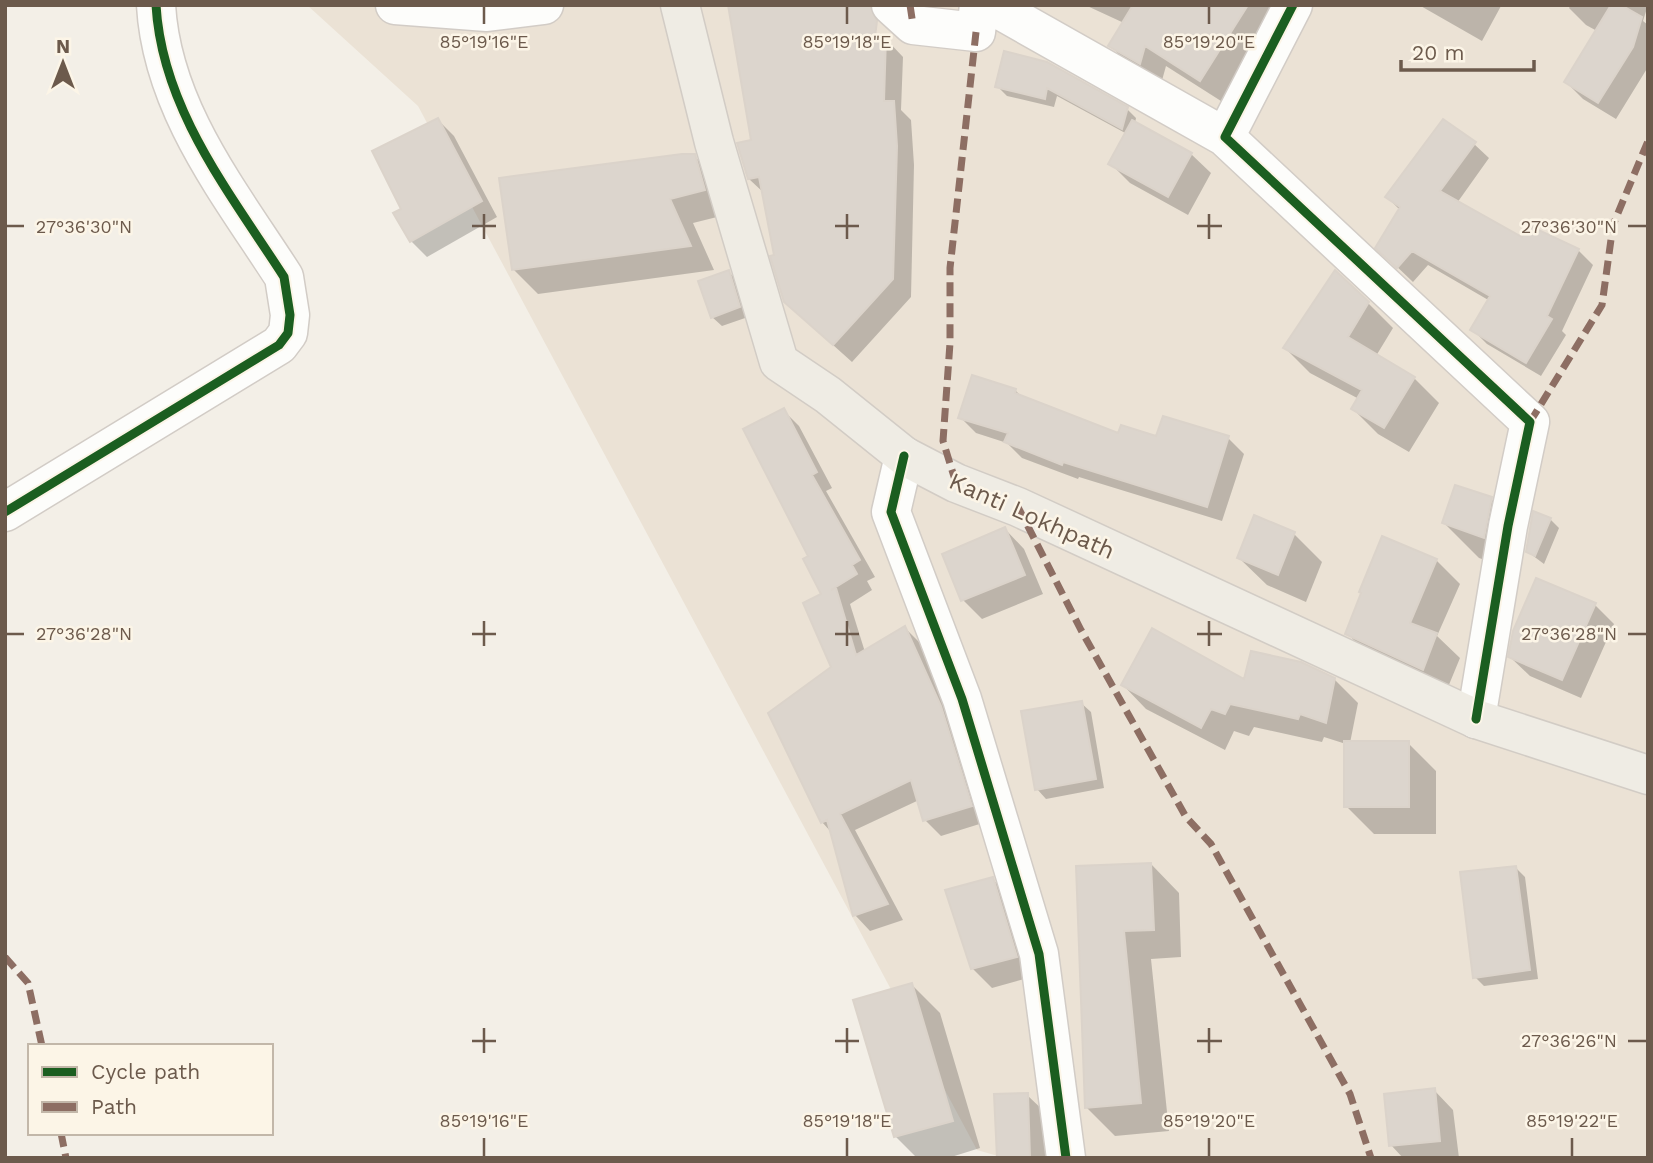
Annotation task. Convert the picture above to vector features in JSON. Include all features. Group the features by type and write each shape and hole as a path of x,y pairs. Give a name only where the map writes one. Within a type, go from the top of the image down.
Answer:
{"main road":[{"name":"Kanti Lokhpath","path":"680,5 714,142 779,362 828,395 904,456 956,483 1018,507 1476,719 1648,775"}],"street":[{"path":"5,512 216,386 279,345 288,333 290,299 284,277 209,162 180,106 158,34 156,5"},
{"path":"395,5 487,12 544,5"},
{"path":"891,5 913,25 976,32 979,5"},
{"path":"991,5 1225,137 1530,422 1508,526 1476,719"},
{"path":"1225,137 1293,5"},
{"path":"904,456 891,512 962,699 1039,954 1066,1158"}],"shaded area":[{"path":"307,5 1648,5 1648,1158 1005,1158 977,1150 418,106"}],"building":[{"path":"728,5 870,5 877,21 875,37 886,37 884,101 894,101 897,146 893,279 833,345 784,302 770,256 774,255 759,177 748,179 737,143 751,140"},
{"path":"1133,5 1248,5 1200,81 1145,46 1140,64 1108,46"},
{"path":"1611,5 1621,5 1642,17 1633,47 1598,103 1564,82"},
{"path":"1004,51 1047,62 1128,107 1122,129 1047,88 1045,99 995,87"},
{"path":"438,118 482,201 410,242 393,213 401,209 372,151"},
{"path":"1443,119 1476,142 1440,191 1522,237 1528,225 1579,249 1547,316 1552,319 1526,363 1470,330 1490,296 1412,251 1397,268 1375,248 1400,207 1385,197"},
{"path":"1132,120 1192,153 1168,197 1108,164"},
{"path":"695,154 705,190 670,199 691,246 512,270 499,178"},
{"path":"729,270 740,307 711,318 698,281"},
{"path":"1335,270 1369,302 1348,337 1415,377 1384,428 1351,409 1362,390 1283,348"},
{"path":"972,375 1016,389 1015,393 1118,433 1121,425 1156,436 1163,416 1229,436 1207,507 1063,462 1062,465 1004,442 1008,433 958,418"},
{"path":"784,408 817,472 812,475 860,560 852,565 857,574 831,590 836,588 856,655 905,626 941,706 972,806 923,821 911,780 840,814 888,904 853,916 827,820 821,823 768,713 831,667 803,603 821,594 803,559 808,556 743,429"},
{"path":"1455,485 1492,497 1484,538 1442,523"},
{"path":"1533,511 1551,518 1535,556 1526,552"},
{"path":"1254,515 1295,532 1278,575 1237,558"},
{"path":"1005,527 1025,575 961,601 942,554"},
{"path":"1382,536 1437,559 1410,623 1437,633 1423,670 1345,634"},
{"path":"1536,578 1596,603 1562,680 1508,657 1513,631"},
{"path":"1152,628 1244,679 1251,651 1301,662 1335,678 1326,723 1300,714 1298,719 1230,704 1225,714 1211,709 1201,728 1121,685"},
{"path":"1082,701 1096,779 1035,790 1021,711"},
{"path":"1344,741 1409,741 1409,807 1344,807"},
{"path":"1151,863 1154,930 1124,931 1141,1103 1085,1108 1076,866"},
{"path":"1516,866 1530,970 1473,978 1460,872"},
{"path":"993,877 1017,957 971,969 945,890"},
{"path":"912,983 953,1121 894,1137 853,1000"},
{"path":"1435,1088 1440,1141 1389,1146 1384,1094"},
{"path":"1028,1093 1030,1158 997,1158 994,1094"}],"marked path":[{"path":"910,5 913,25"},
{"path":"956,483 943,441 950,343 950,268 976,32"},
{"path":"1530,422 1602,305 1613,225 1648,141"},
{"path":"1018,507 1081,630 1186,817 1211,844 1350,1094 1371,1158"},
{"path":"5,957 28,983 42,1044"},
{"path":"61,1135 66,1158"}],"cycle path":[{"path":"5,512 279,345 288,333 290,315 284,277 221,181 185,115 171,80 161,43 156,5"},
{"path":"1293,5 1225,137 1530,422 1508,526 1476,719"},
{"path":"904,456 891,512 962,699 1039,954 1066,1158"}]}
